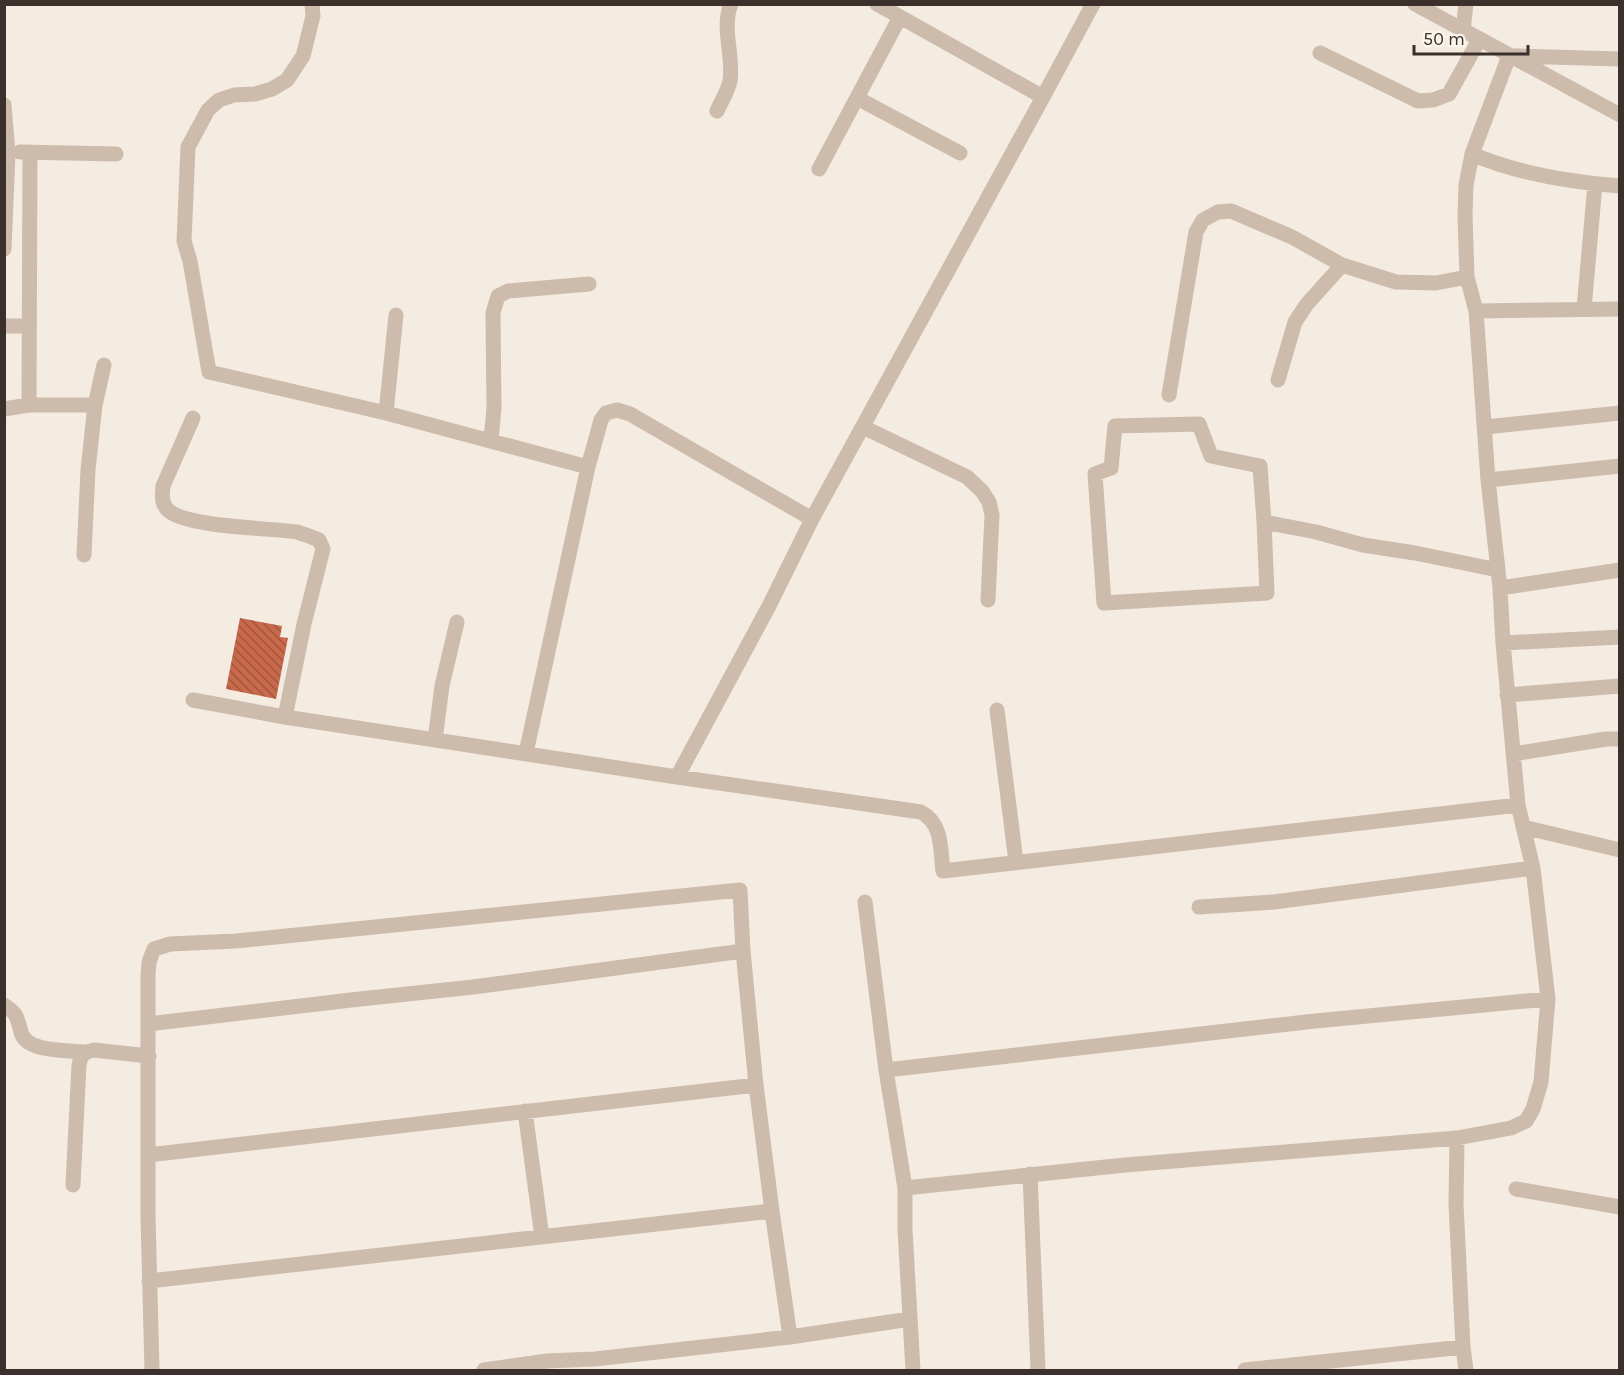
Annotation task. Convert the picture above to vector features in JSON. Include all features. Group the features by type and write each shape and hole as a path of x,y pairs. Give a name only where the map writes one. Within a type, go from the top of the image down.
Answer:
{"street":[{"path":"312,4 313,15 303,56 287,80 255,94 234,95 219,100 208,110 188,147 184,241 209,372 386,412 588,467"},
{"path":"717,111 730,82 728,11 731,4"},
{"path":"877,4 1043,97"},
{"path":"677,777 769,606 812,519 1093,4"},
{"path":"1415,4 1620,115"},
{"path":"1463,31 1466,4"},
{"path":"819,169 900,17"},
{"path":"1320,53 1403,95 1418,101 1433,100 1449,94 1479,40"},
{"path":"1509,56 1620,59"},
{"path":"905,1188 1268,1152 1457,1138 1511,1128 1526,1121 1533,1109 1541,1082 1548,999 1533,868 1518,805 1500,588 1488,480 1476,311 1467,277 1466,185 1472,154 1509,56"},
{"path":"856,98 960,153"},
{"path":"4,105 8,153 4,249"},
{"path":"29,405 30,152"},
{"path":"8,153 116,154"},
{"path":"1472,154 1495,164 1533,174 1620,186"},
{"path":"1584,309 1595,184"},
{"path":"1169,395 1196,232 1203,220 1218,212 1231,211 1292,237 1342,265 1396,282 1437,283 1467,277"},
{"path":"1278,380 1295,322 1307,304 1342,265"},
{"path":"491,440 494,408 493,313 498,296 508,291 589,284"},
{"path":"1476,311 1620,309"},
{"path":"386,412 396,315"},
{"path":"4,326 28,326"},
{"path":"84,555 94,405 104,365"},
{"path":"4,409 29,405 94,405"},
{"path":"526,753 588,467 601,420 606,413 617,410 630,414 812,519"},
{"path":"1485,427 1620,413"},
{"path":"193,418 163,486 161,498 167,511 182,518 239,527 299,532 319,540 323,549 304,624 285,717"},
{"path":"1199,424 1211,456 1260,466 1264,522 1267,593 1104,603 1095,474 1111,468 1115,426 1199,424"},
{"path":"863,427 967,477 982,491 989,502 992,515 988,600"},
{"path":"1488,480 1620,466"},
{"path":"1264,522 1363,546 1415,553 1498,570"},
{"path":"1500,588 1620,570"},
{"path":"435,740 442,686 457,622"},
{"path":"1503,643 1620,637"},
{"path":"1508,695 1620,686"},
{"path":"193,700 285,717 921,812 932,818 936,826 943,871 1518,805"},
{"path":"997,710 1016,862"},
{"path":"1513,754 1606,739 1620,739"},
{"path":"1523,827 1620,850"},
{"path":"1199,907 1274,902 1533,868"},
{"path":"152,1371 149,1281 148,1024 149,962 154,950 170,944 236,941 740,890 743,951 756,1085 790,1337"},
{"path":"865,902 886,1070 905,1188 905,1230 913,1371"},
{"path":"148,1024 473,987 743,951"},
{"path":"886,1070 1315,1021 1548,999"},
{"path":"4,1005 19,1019 21,1035 29,1045 49,1049 86,1052 94,1050 149,1056"},
{"path":"73,1185 79,1065 81,1056 86,1052"},
{"path":"148,1155 756,1085"},
{"path":"525,1112 542,1237"},
{"path":"1457,1138 1456,1204 1462,1347 1466,1371"},
{"path":"1030,1174 1038,1371"},
{"path":"1516,1188 1620,1207"},
{"path":"149,1281 772,1211"},
{"path":"484,1371 547,1361 596,1365 910,1319"},
{"path":"1245,1371 1462,1347"}],"building":[{"path":"240,618 282,626 280,637 288,638 276,699 226,689"}]}
